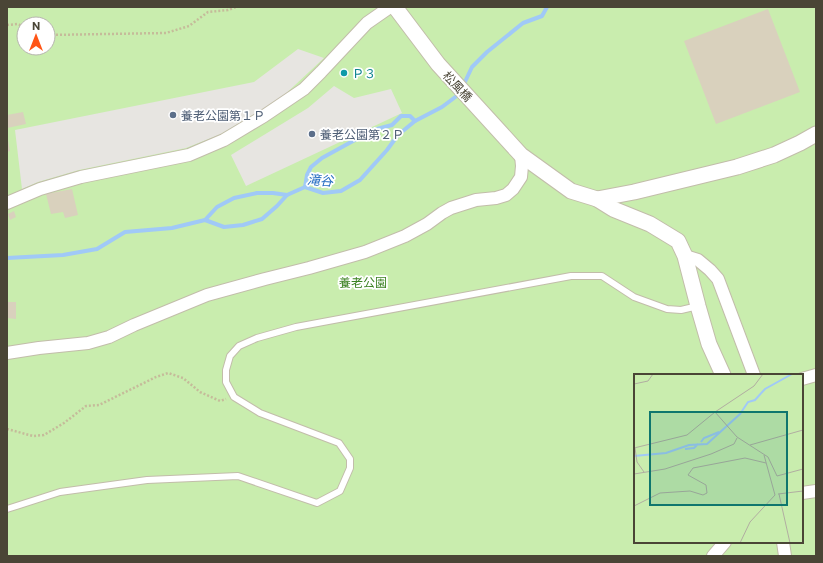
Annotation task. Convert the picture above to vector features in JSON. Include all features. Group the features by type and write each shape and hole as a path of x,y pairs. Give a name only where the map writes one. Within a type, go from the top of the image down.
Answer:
{"street":[{"path":"7,203 40,188 189,155 224,140 264,116 304,88 367,23 390,7"},
{"name":"松風橋","path":"395,7 438,64 521,155 571,191 597,199"},
{"path":"597,199 634,192 744,164 774,155 816,134"},
{"path":"7,353 88,343 109,337 207,295 358,254 405,236 451,208 476,200 496,198 506,195 513,189 521,177 521,155"},
{"path":"597,199 613,209 650,224 678,241 685,256 709,344 723,374"},
{"path":"685,256 698,260 718,279 754,374"},
{"path":"803,379 816,375"},
{"path":"803,493 816,491"},
{"path":"713,556 724,543"},
{"path":"783,543 785,556"}],"lane":[{"path":"7,509 60,492 147,480 238,476 317,504 340,491 350,468 350,458 339,443 260,413 234,397 226,382 226,370 230,356 239,346 257,338 296,327 571,276 602,276 634,297 667,309 682,310 698,306"}],"path":[{"path":"56,35 166,33 189,26 208,12 228,10 236,7"},
{"path":"7,429 33,436 44,435 64,423 86,406 99,405 156,377 168,373 184,378 200,392 220,401 234,397"}],"green space":[{"name":"養老公園","path":"7,7 816,7 816,556 7,556"}],"shaded area":[{"name":"養老公園第１Ｐ","path":"298,49 324,58 280,99 221,134 186,148 79,170 38,182 22,189 15,130 254,82"},
{"name":"養老公園第２Ｐ","path":"334,86 354,98 391,89 402,113 246,186 231,155 308,108"}],"building":[{"path":"768,9 800,92 716,124 684,41"},
{"path":"23,112 26,124 7,128 7,115"},
{"path":"7,140 10,151 7,152"},
{"path":"72,189 78,215 65,218 63,212 51,214 46,194"},
{"path":"14,211 16,217 10,220 8,214"},
{"path":"7,302 16,302 16,319 7,318"}],"waterway":[{"name":"滝谷","path":"463,86 472,67 487,52 523,23 542,16 547,7"},
{"name":"滝谷","path":"7,258 63,255 97,249 125,232 172,228 205,220 217,207 234,198 257,193 287,195 305,187 323,193 341,191 360,180 387,150 398,135 415,121 442,107 460,92"},
{"path":"305,187 307,175 311,167 322,158 373,130 392,125 401,116 410,116 415,121"},
{"path":"205,220 224,227 243,225 262,219 287,195"}],"place":[{"name":"Ｐ３","path":"344,73"},
{"name":"養老公園第１Ｐ","path":"173,115"},
{"name":"養老公園第２Ｐ","path":"312,134"}]}
